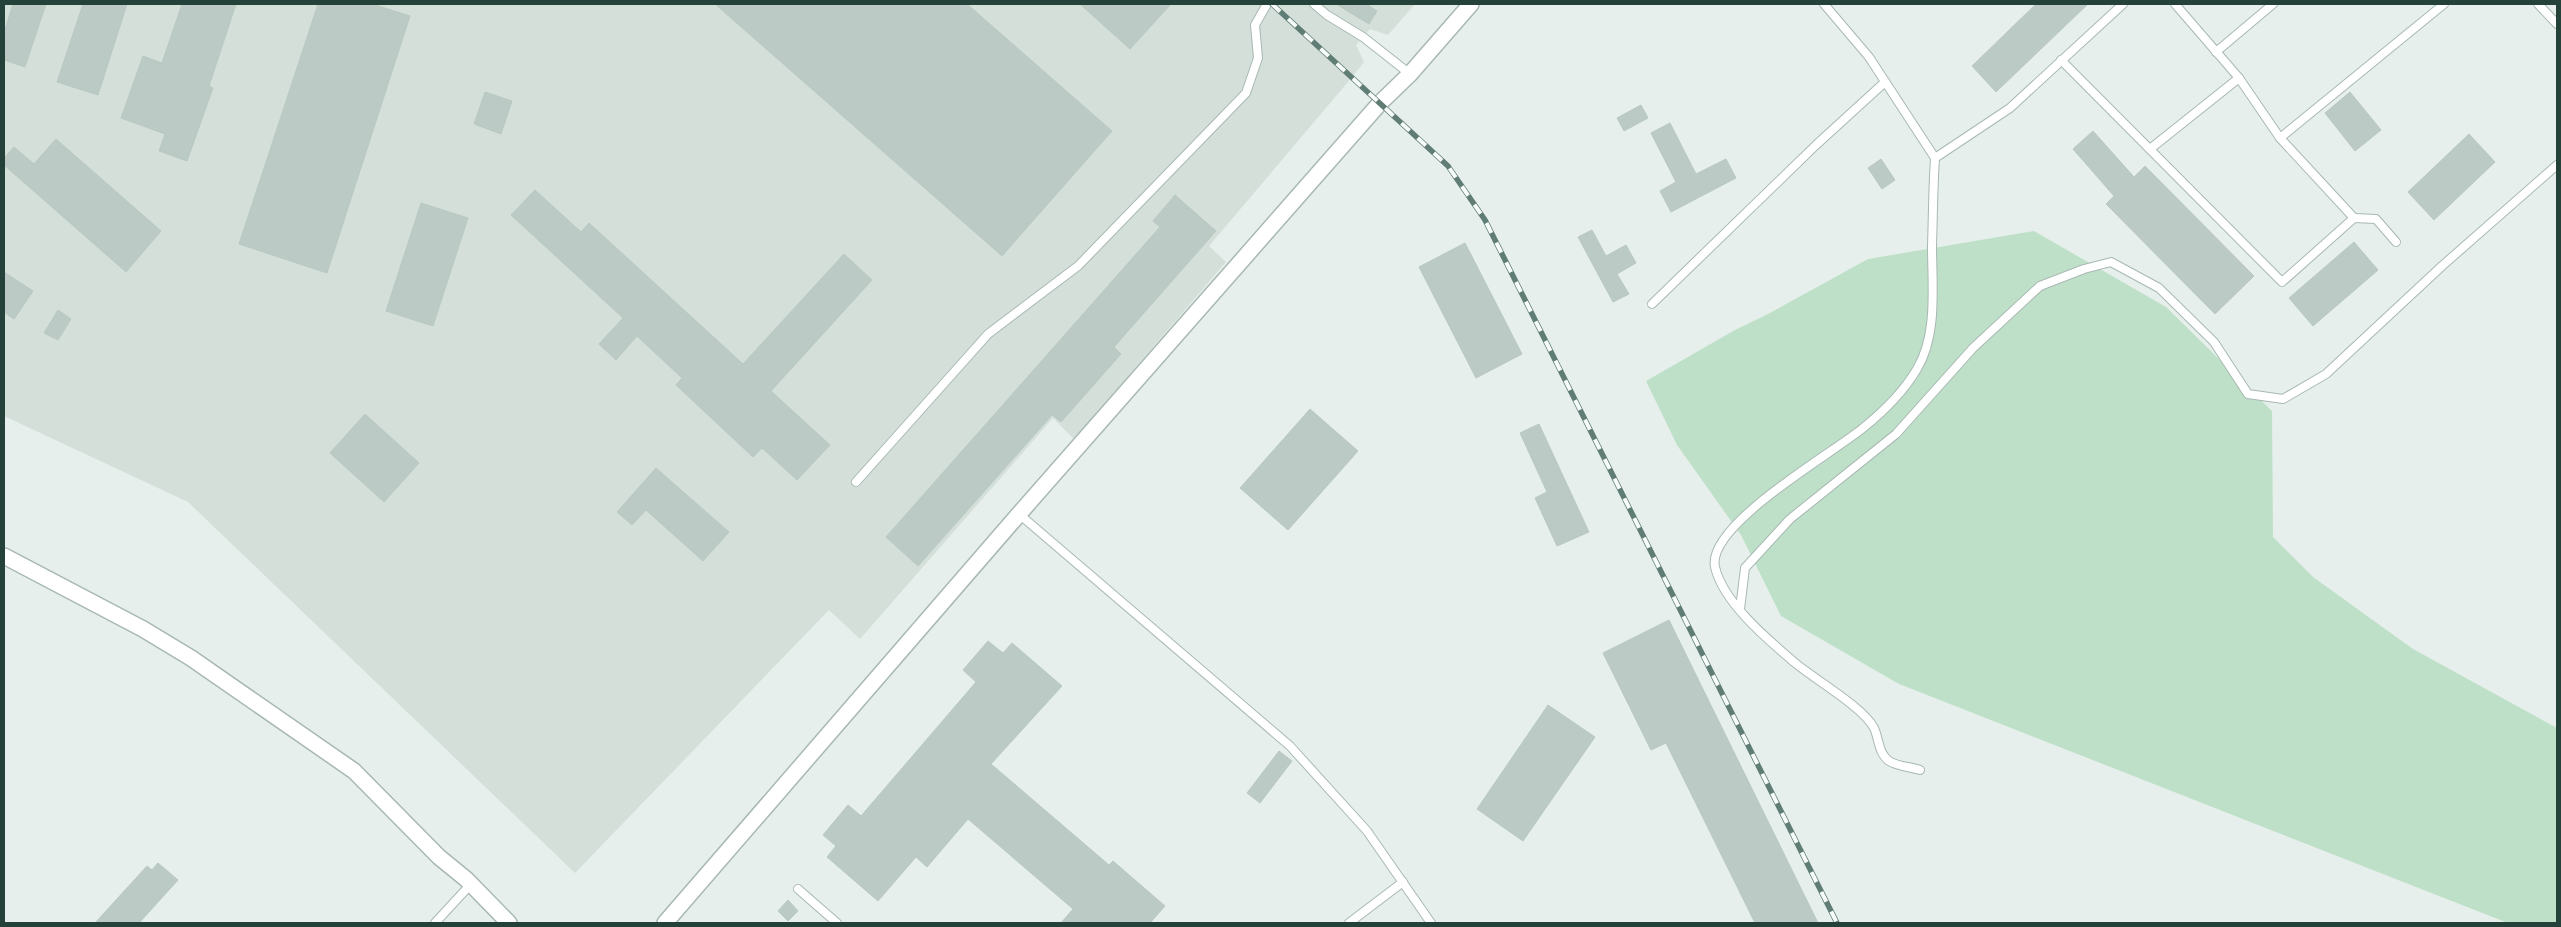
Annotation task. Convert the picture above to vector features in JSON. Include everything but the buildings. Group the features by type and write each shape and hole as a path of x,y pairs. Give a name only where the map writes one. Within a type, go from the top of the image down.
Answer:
{"street":[{"path":"665,923 1019,514 1380,103 1410,74 1471,4"},
{"path":"4,556 151,633 191,658 354,771 439,857 471,884 509,923"}],"lane":[{"path":"856,482 988,334 1078,266 1246,93 1258,58 1255,25 1267,4"},
{"path":"1314,4 1327,15 1363,37 1410,74"},
{"path":"1824,4 1869,57 1935,158 1932,308 1927,345 1917,369 1894,399 1864,428 1746,513 1725,534 1716,551 1714,566 1725,589 1750,624 1803,669 1854,708 1874,728 1880,749 1889,761 1920,770"},
{"path":"1935,158 2010,108 2123,4"},
{"path":"2175,4 2238,78 2280,138 2354,218"},
{"path":"2216,52 2273,4"},
{"path":"2280,138 2444,4"},
{"path":"2538,4 2557,24"},
{"path":"2061,60 2282,282 2354,218 2376,219 2396,242"},
{"path":"2150,149 2238,78"},
{"path":"1652,304 1816,145 1886,82"},
{"path":"1740,609 1745,568 1790,519 1896,434 1973,348 2040,286 2084,268 2111,262 2159,288 2214,342 2248,394 2282,399 2326,374 2442,266 2557,165"},
{"path":"1019,514 1290,746 1367,830 1431,923"},
{"path":"1349,923 1403,882"},
{"path":"435,923 471,884"},
{"path":"798,889 837,923"}],"shaded area":[{"path":"4,4 1415,4 1388,35 1370,29 1356,45 1364,62 1209,246 1226,262 1074,439 1053,418 860,639 829,610 575,873 188,502 4,416"}],"green space":[{"path":"2034,231 2166,307 2272,411 2273,537 2313,577 2413,649 2557,728 2557,923 2508,923 1899,684 1781,616 1741,535 1677,445 1646,381 1735,330 1868,259"}],"railway":[{"path":"1272,4 1448,166 1485,220 1837,923"}]}
